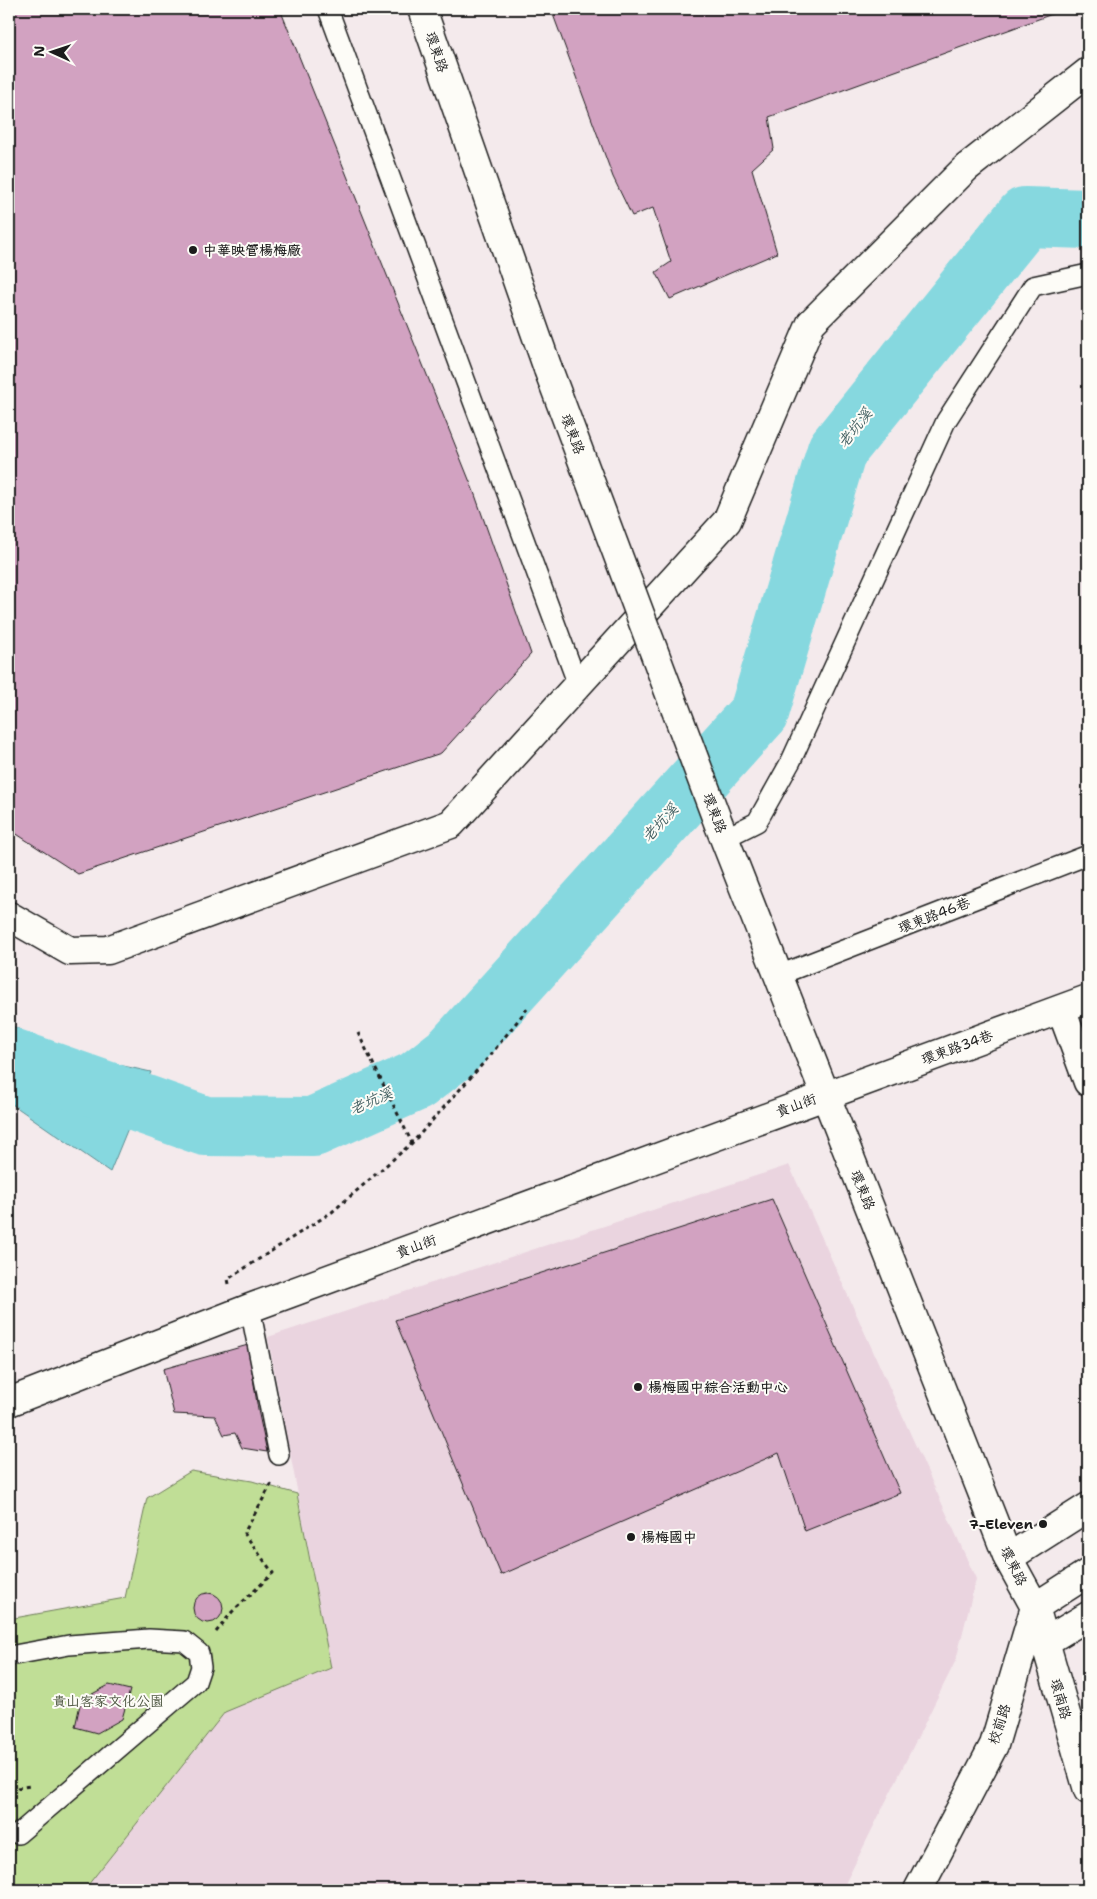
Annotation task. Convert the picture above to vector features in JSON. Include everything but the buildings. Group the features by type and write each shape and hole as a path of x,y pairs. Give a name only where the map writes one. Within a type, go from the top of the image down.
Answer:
{"street":[{"name":"環東路","path":"422,9 548,369 722,832 1008,1558 1035,1607"},
{"path":"9,916 70,951 108,950 451,824 727,521 811,323 966,168 1088,72"},
{"name":"環東路34巷","path":"826,1094 1088,999"},
{"path":"1060,1009 1088,1082"},
{"name":"貴山街","path":"9,1402 243,1311 826,1094"},
{"path":"1008,1558 1088,1507"},
{"path":"1035,1607 1088,1573"},
{"name":"環南路","path":"1035,1607 1088,1790"},
{"name":"校前路","path":"918,1890 994,1745 1035,1607"},
{"path":"1045,1642 1088,1616"}],"lane":[{"path":"328,9 578,685"},
{"path":"722,832 757,822 791,761 946,421 1033,286 1088,274"},
{"name":"環東路46巷","path":"779,975 1088,855"},
{"path":"243,1311 279,1454"},
{"path":"9,1656 69,1645 149,1639 184,1641 199,1653 201,1667 196,1682 18,1834"}],"path":[{"path":"243,1311 228,1279 332,1212 412,1143 488,1058 526,1009"},
{"path":"358,1033 412,1143"},
{"path":"232,1612 273,1573 244,1533 280,1466 279,1454"}],"shaded area":[{"name":"楊梅國中","path":"789,1165 976,1579 956,1660 842,1890 84,1890 225,1712 331,1668 268,1337"}],"green space":[{"name":"貴山客家文化公園","path":"191,1471 252,1481 297,1494 331,1668 225,1712 84,1890 9,1890 9,1619 125,1598 147,1498"}],"water":[{"path":"9,1024 64,1053 151,1072 110,1172 9,1102"}],"waterway":[{"name":"老坑溪","path":"9,1057 205,1126 313,1127 416,1081 453,1052 759,713 837,450 1025,217 1088,219"}],"place":[{"name":"中華映管楊梅廠","path":"193,250"},
{"name":"楊梅國中綜合活動中心","path":"638,1387"},
{"name":"7-Eleven","path":"1043,1524"},
{"name":"楊梅國中","path":"631,1537"}]}
